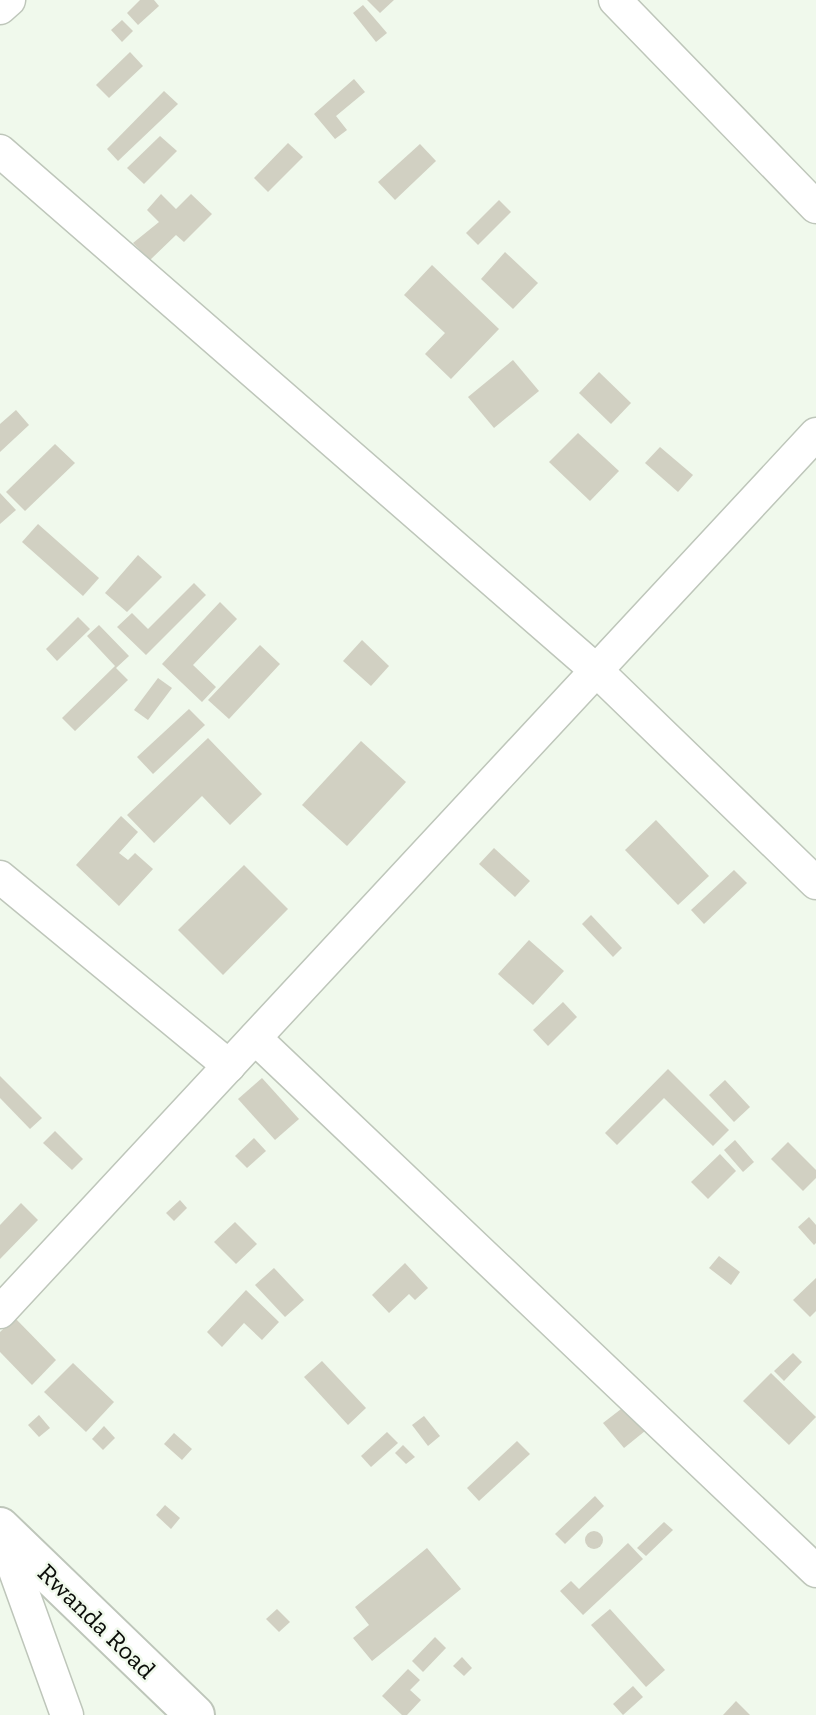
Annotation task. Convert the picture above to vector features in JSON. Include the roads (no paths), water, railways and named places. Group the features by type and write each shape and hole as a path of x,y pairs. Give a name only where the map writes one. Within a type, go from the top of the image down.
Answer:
{"highway":[{"name":"Rwanda Road","path":"0,1528 195,1715"}],"street":[{"path":"0,8 9,0"},
{"path":"615,0 816,207"},
{"path":"0,151 597,671 816,883"},
{"path":"0,1312 816,434"},
{"path":"0,877 229,1066"},
{"path":"255,1038 816,1571"},
{"path":"0,1528 67,1715"}]}
